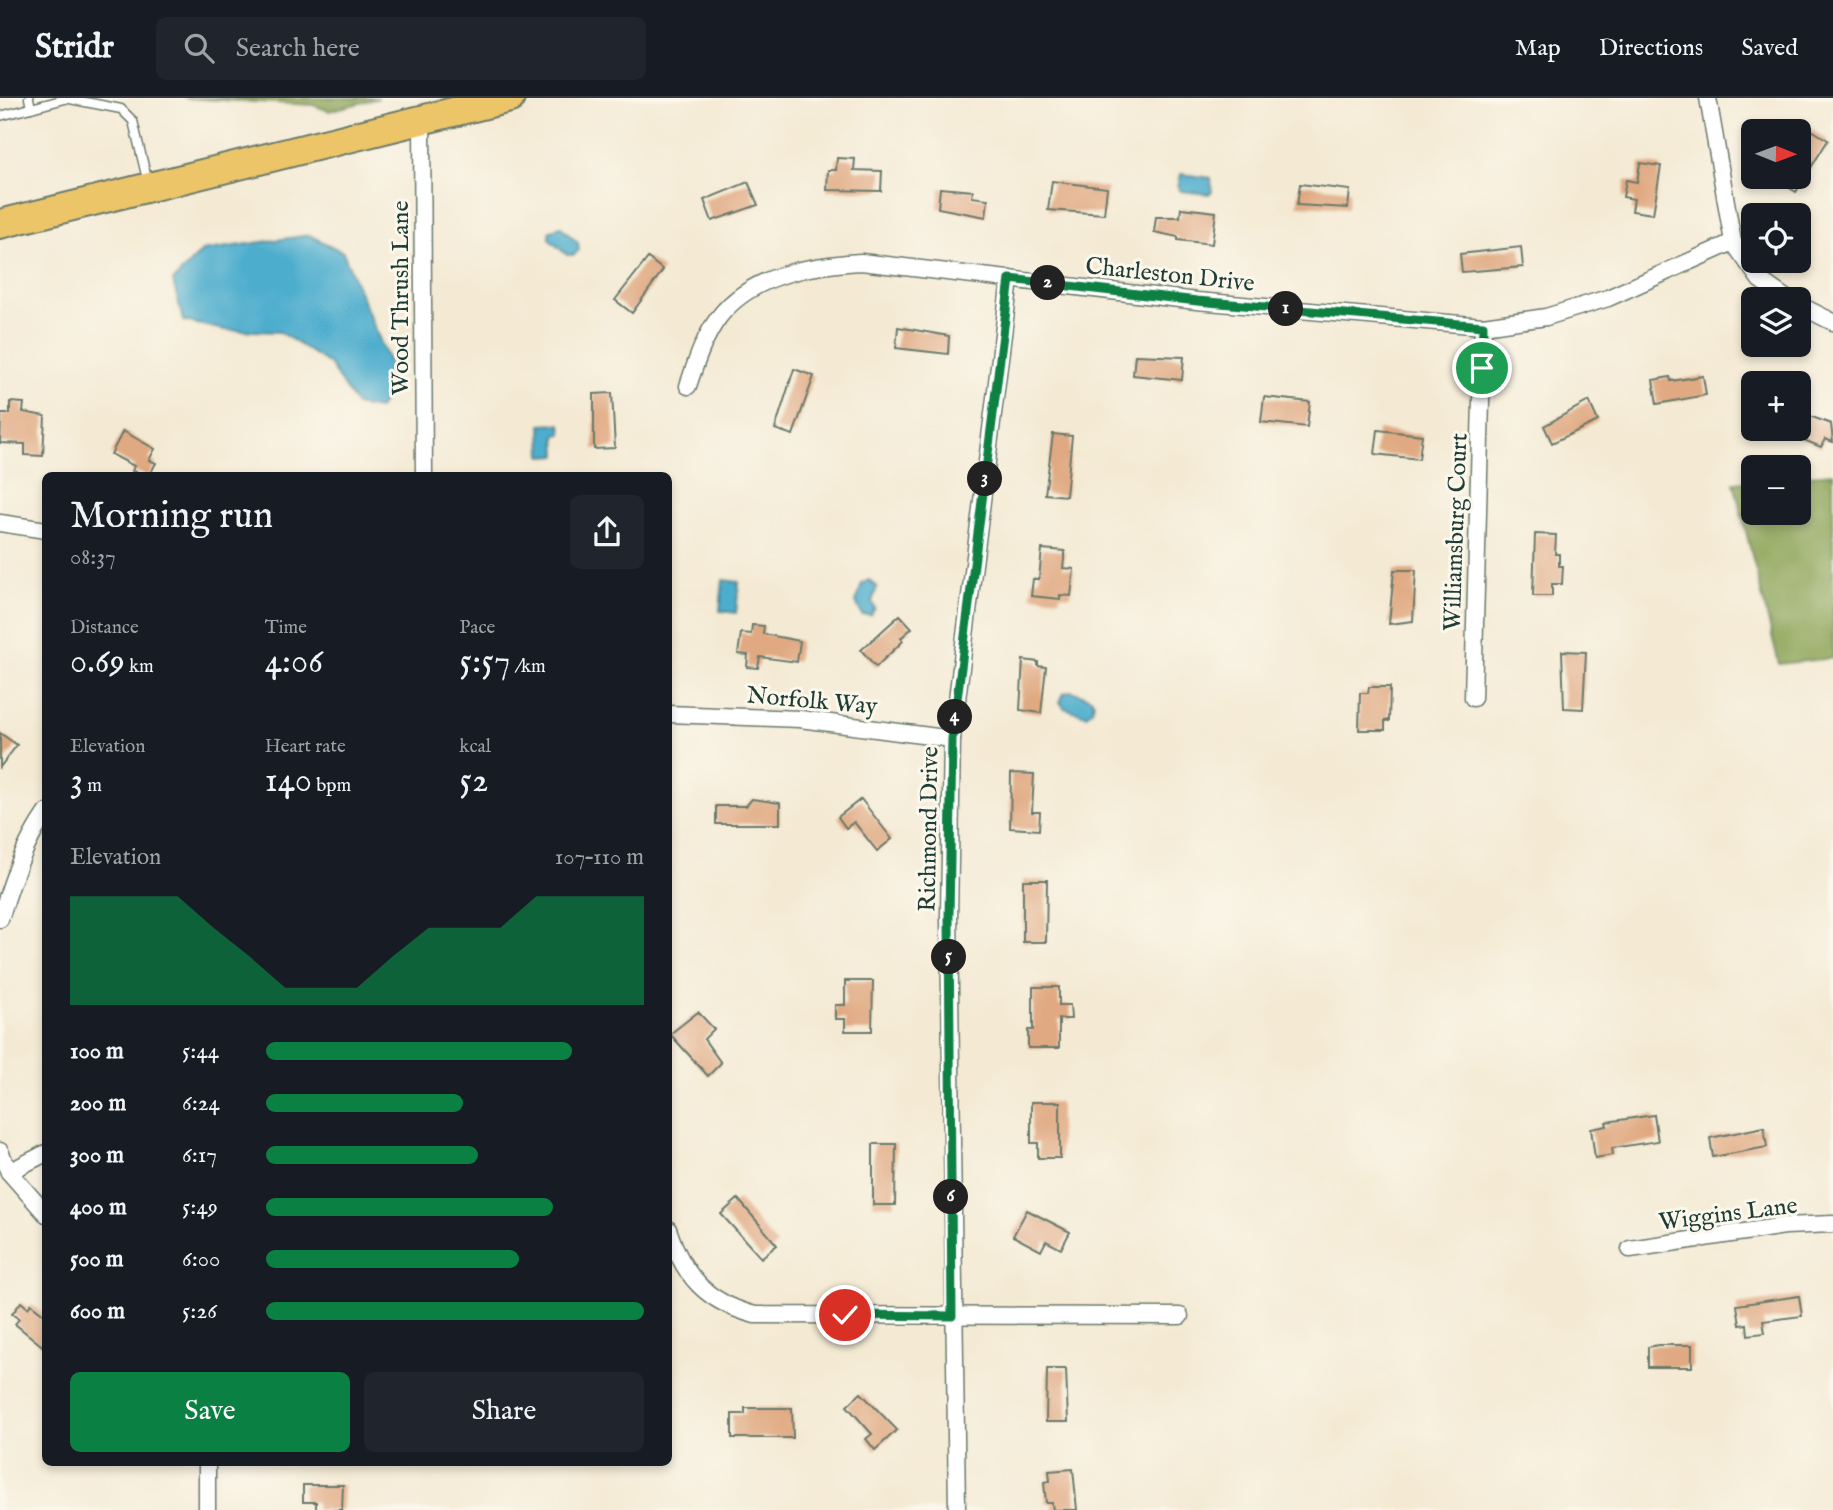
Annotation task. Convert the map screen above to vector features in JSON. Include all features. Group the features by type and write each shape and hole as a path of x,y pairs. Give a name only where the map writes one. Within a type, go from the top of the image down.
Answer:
{"highway":[{"path":"0,225 510,98"}],"street":[{"path":"1708,98 1733,242 1760,281 1769,287"},
{"name":"Wood Thrush Lane","path":"422,120 424,472"},
{"name":"Charleston Drive","path":"688,386 700,351 720,316 738,299 773,278 814,265 862,262 1197,301 1483,326 1546,317 1608,298 1733,242"},
{"name":"Richmond Drive","path":"957,1510 952,1316 949,917 952,739 1010,279"},
{"path":"1811,311 1833,322"},
{"name":"Williamsburg Court","path":"1473,698 1483,326"},
{"path":"0,523 42,529"},
{"name":"Norfolk Way","path":"672,714 800,719 952,739"},
{"path":"0,919 16,868 31,834 42,819"},
{"path":"0,1152 9,1172 42,1209"},
{"path":"9,1172 42,1155"},
{"name":"Wiggins Lane","path":"1630,1249 1786,1226 1833,1224"},
{"path":"672,1242 676,1255 705,1294 727,1307 755,1315 1180,1316"},
{"path":"207,1466 207,1510"}],"lane":[{"path":"29,98 31,108"},
{"path":"0,116 65,99 121,109 133,121 149,186"}],"green space":[{"path":"184,98 379,98 329,111 313,105"},
{"path":"1833,473 1833,658 1779,664 1744,525 1811,525 1811,475"},
{"path":"1741,482 1741,511 1734,483"}],"water":[{"path":"1181,174 1211,178 1212,192 1181,191 1178,188"},
{"path":"560,226 578,243 579,250 574,255 567,255 549,239 549,232"},
{"path":"309,235 343,252 389,362 393,385 379,409 356,405 329,364 280,332 225,330 183,321 173,281 202,251"},
{"path":"561,424 562,434 556,435 557,455 542,456 541,425"},
{"path":"723,580 739,582 736,613 720,611"},
{"path":"869,580 877,587 872,602 875,608 871,615 862,615 856,602 862,584"},
{"path":"1071,691 1091,698 1094,703 1092,711 1086,715 1064,708 1060,702 1064,693"}],"building":[{"path":"1811,130 1828,140 1811,168"},
{"path":"837,158 855,159 854,170 882,171 881,191 827,190 828,170 836,170"},
{"path":"1640,163 1661,166 1653,214 1632,211 1634,199 1623,197 1626,180 1637,182"},
{"path":"1052,181 1107,188 1104,214 1048,210"},
{"path":"748,182 758,205 712,221 704,200"},
{"path":"1300,184 1350,190 1348,208 1297,205"},
{"path":"940,188 973,191 972,197 988,199 986,217 938,208"},
{"path":"1181,208 1216,212 1212,244 1178,240 1178,237 1154,232 1156,217 1180,217"},
{"path":"1521,247 1523,267 1462,272 1460,254"},
{"path":"648,258 663,270 632,313 615,300"},
{"path":"898,327 949,336 948,354 896,348"},
{"path":"1135,355 1184,357 1182,380 1133,375"},
{"path":"794,369 814,376 793,435 775,429"},
{"path":"1703,376 1706,395 1657,404 1653,380 1670,377 1671,381"},
{"path":"612,393 615,448 594,449 594,394"},
{"path":"1264,397 1310,402 1307,427 1261,422"},
{"path":"1589,401 1598,421 1552,443 1544,426"},
{"path":"10,402 24,403 23,412 45,416 43,456 25,455 25,444 0,443 1,414 10,414"},
{"path":"1811,416 1831,424 1833,442 1825,439 1821,447 1806,441 1811,441"},
{"path":"1378,430 1422,435 1419,459 1375,454"},
{"path":"123,431 155,449 149,460 156,463 151,472 135,472 132,471 134,466 111,454"},
{"path":"1053,434 1072,436 1066,496 1045,494"},
{"path":"1535,534 1556,535 1555,554 1559,554 1559,566 1563,566 1562,584 1552,584 1552,596 1533,596"},
{"path":"1042,549 1065,551 1063,568 1074,569 1071,596 1060,595 1060,599 1031,596 1033,579 1039,579"},
{"path":"1394,570 1416,570 1413,621 1389,624"},
{"path":"900,615 912,628 901,638 903,641 876,667 861,650"},
{"path":"752,625 764,626 763,634 800,641 797,662 760,657 758,668 747,667 748,655 738,654 741,633 751,634"},
{"path":"1562,651 1586,652 1583,709 1564,708"},
{"path":"1023,660 1038,662 1038,666 1046,667 1041,713 1020,710"},
{"path":"1369,687 1390,687 1389,721 1385,720 1385,730 1359,730 1360,693 1368,693"},
{"path":"0,733 17,745 0,767"},
{"path":"1011,773 1034,774 1032,812 1040,812 1039,830 1010,828"},
{"path":"752,799 780,803 780,824 716,824 716,806 746,806"},
{"path":"861,799 892,839 877,851 854,822 846,828 838,817"},
{"path":"1023,880 1047,880 1046,942 1023,942"},
{"path":"845,981 873,981 872,1031 845,1031 845,1019 835,1019 835,1005 845,1005"},
{"path":"1033,987 1059,987 1059,1005 1070,1005 1071,1019 1059,1019 1059,1048 1028,1048 1028,1030 1033,1030"},
{"path":"698,1012 714,1029 704,1039 721,1063 708,1076 672,1036 672,1032"},
{"path":"1031,1102 1060,1102 1060,1158 1038,1158 1038,1143 1031,1143"},
{"path":"1654,1115 1658,1141 1612,1148 1613,1155 1595,1158 1591,1129 1607,1126 1606,1122"},
{"path":"1764,1127 1767,1147 1713,1157 1710,1138"},
{"path":"873,1144 896,1144 895,1205 873,1205"},
{"path":"738,1199 777,1245 761,1258 721,1214"},
{"path":"1027,1210 1070,1232 1061,1249 1046,1241 1041,1251 1013,1236"},
{"path":"1799,1296 1802,1316 1763,1321 1765,1333 1748,1335 1747,1324 1740,1325 1737,1305"},
{"path":"21,1302 28,1308 31,1304 42,1313 42,1346 15,1324 19,1319 12,1314"},
{"path":"1692,1345 1692,1367 1648,1367 1648,1347"},
{"path":"1047,1369 1066,1369 1068,1422 1046,1422"},
{"path":"861,1393 897,1430 875,1450 866,1439 872,1434 847,1406"},
{"path":"745,1408 792,1408 793,1438 732,1438 732,1414 745,1414"},
{"path":"1073,1469 1077,1510 1053,1510 1052,1503 1046,1503 1044,1482 1050,1481 1049,1471"},
{"path":"303,1485 343,1485 342,1510 316,1510 316,1502 303,1502"}],"route":[{"path":"845,1315 952,1316 949,917 952,739 1010,279 1197,301 1483,326 1482,368"}]}
